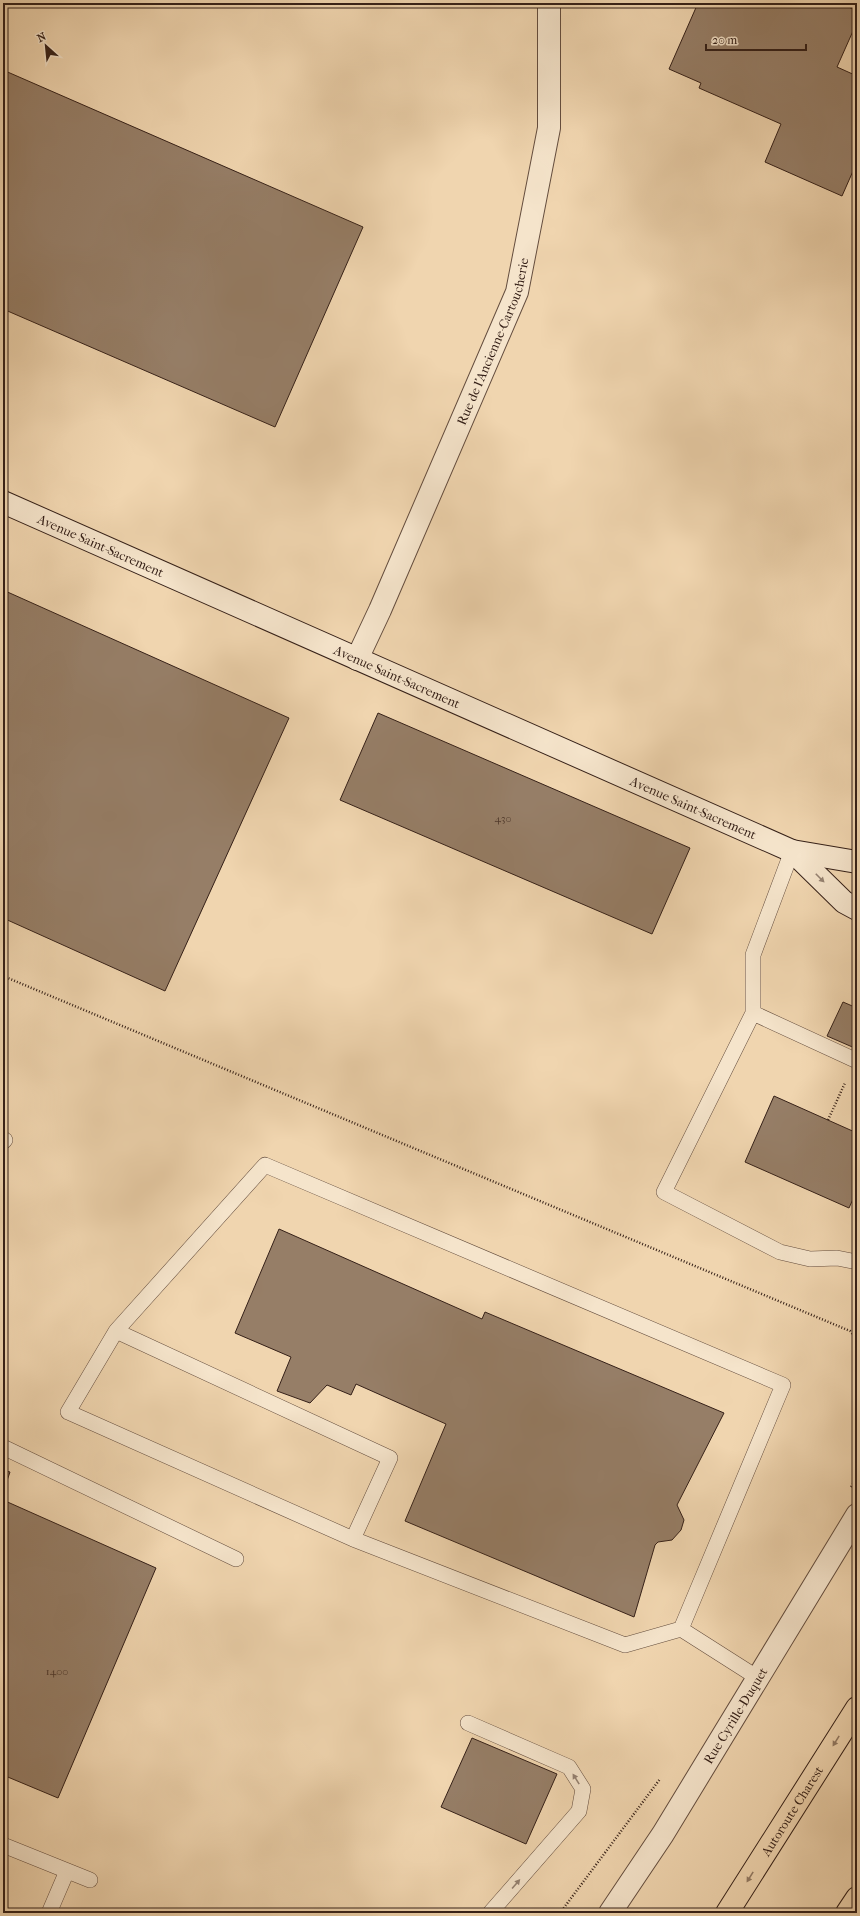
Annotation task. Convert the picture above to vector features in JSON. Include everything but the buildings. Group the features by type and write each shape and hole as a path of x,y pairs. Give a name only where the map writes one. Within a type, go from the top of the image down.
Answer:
{"main road":[{"name":"Autoroute Charest","path":"727,1913 857,1708"},
{"path":"847,1913 857,1898"}],"street":[{"name":"Rue de l'Ancienne-Cartoucherie","path":"357,659 380,610 517,292 549,128 549,3"},
{"name":"Avenue Saint-Sacrement","path":"3,502 792,851 857,862"},
{"name":"Avenue Saint-Sacrement","path":"792,851 844,902 857,909"},
{"name":"Rue Cyrille-Duquet","path":"610,1913 663,1834 857,1515"}],"lane":[{"path":"792,851 753,955 753,1013 664,1192 780,1252 810,1259 837,1258 857,1262"},
{"path":"753,1013 856,1061"},
{"path":"3,1139 5,1140 3,1142"},
{"path":"681,1629 783,1385 265,1165 116,1331 68,1412 353,1539 625,1645 681,1629 758,1678"},
{"path":"116,1331 390,1458 353,1539"},
{"path":"3,1446 236,1559"},
{"path":"468,1723 569,1767 583,1789 579,1811 490,1913"},
{"path":"3,1845 90,1880"},
{"path":"49,1913 67,1871"}],"path":[{"path":"3,976 843,1328 850,1331 857,1339"},
{"path":"828,1120 856,1061"}]}
